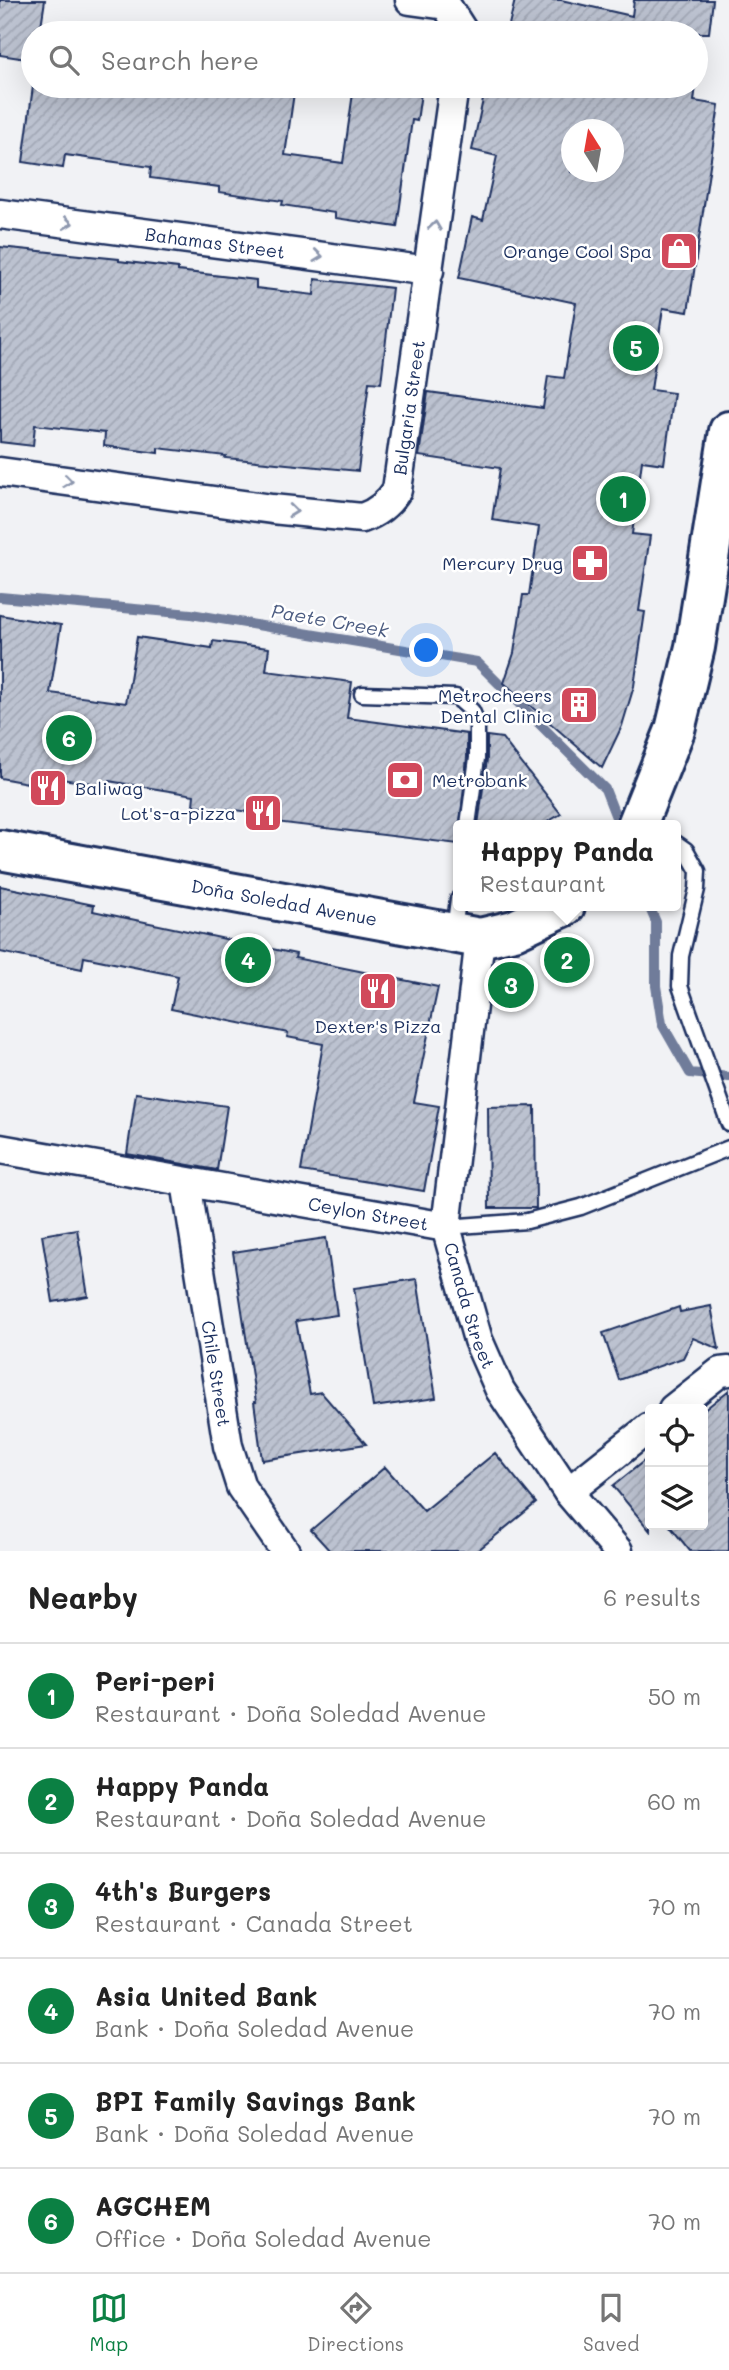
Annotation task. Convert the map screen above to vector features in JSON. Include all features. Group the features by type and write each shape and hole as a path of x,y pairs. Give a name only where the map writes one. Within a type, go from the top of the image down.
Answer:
{"main road":[{"path":"643,820 675,730 695,647 729,431"},
{"name":"Doña Soledad Avenue","path":"0,850 514,930 554,911"}],"street":[{"path":"410,0 446,5 456,21"},
{"name":"Bulgaria Street","path":"0,472 272,509 362,518 374,514 391,500 397,490 452,98"},
{"name":"Bahamas Street","path":"0,214 429,271"},
{"name":"Canada Street","path":"464,923 455,1170 446,1227 478,1340 500,1390 568,1492 618,1551"},
{"name":"Ceylon Street","path":"0,1149 446,1227"},
{"name":"Chile Street","path":"186,1182 228,1446 241,1487 285,1551"},
{"path":"679,1404 720,1372 729,1371"},
{"path":"568,1492 645,1431"}],"lane":[{"path":"362,694 456,697 472,711 477,723 477,758 469,820"},
{"path":"681,846 686,850 698,871 697,889 681,956 680,986 729,1124"},
{"name":"Ceylon Street","path":"446,1227 527,1221 581,1207 729,1148"}],"building":[{"path":"0,0 45,0 42,21 21,21 21,58 0,55"},
{"path":"515,0 561,0 632,16 634,0 713,0 709,33 708,21 510,21"},
{"path":"31,98 293,98 285,155 343,163 352,98 420,98 417,121 412,120 397,227 335,218 335,213 282,205 283,201 219,192 219,187 150,178 151,167 65,155 63,168 23,162"},
{"path":"483,98 694,98 694,101 719,105 688,312 663,308 651,390 674,393 664,464 642,461 632,534 650,536 639,611 645,612 634,686 622,726 602,768 504,683 514,653 523,595 529,595 539,527 492,520 500,468 419,456 428,392 543,408 548,376 564,378 576,303 459,278 472,217 483,220 497,156 472,150"},
{"path":"0,247 178,268 178,271 256,280 256,288 314,295 315,279 392,288 381,383 369,382 358,471 225,458 226,456 158,448 158,453 104,446 105,433 35,425 33,446 0,442"},
{"path":"0,615 61,625 50,693 126,703 137,637 212,648 213,641 269,648 266,671 352,682 347,718 467,734 460,820 453,820 453,843 250,819 251,812 193,805 194,795 108,781 107,785 29,775 28,783 0,778"},
{"path":"487,736 502,738 561,814 551,820 479,820 487,759"},
{"path":"0,886 94,905 93,911 296,954 295,958 438,987 414,1102 439,1106 424,1191 301,1171 323,1044 287,1037 288,1033 171,1009 178,976 84,957 82,969 0,952"},
{"path":"136,1093 227,1106 217,1170 127,1154"},
{"path":"535,1106 536,1208 489,1208 488,1107"},
{"path":"77,1229 88,1296 53,1302 42,1235"},
{"path":"326,1238 337,1315 296,1321 310,1394 321,1392 366,1444 262,1460 233,1252"},
{"path":"417,1279 436,1398 373,1407 354,1288"},
{"path":"711,1306 719,1349 693,1338 683,1358 619,1380 603,1333 679,1307 680,1312"},
{"path":"729,1390 729,1551 690,1551 673,1530 708,1530 708,1407"},
{"path":"495,1453 536,1503 477,1551 330,1551 311,1530 385,1467 424,1511"},
{"path":"645,1460 645,1525 613,1486"}],"waterway":[{"name":"Paete Creek","path":"0,597 191,614 477,662 605,789 617,820"},
{"name":"Paete Creek","path":"651,911 656,922 656,986 662,1024 690,1073 729,1077"}],"place":[{"name":"Orange Cool Spa","path":"679,251"},
{"name":"BPI Family Savings Bank","path":"636,348"},
{"name":"Peri-peri","path":"623,499"},
{"name":"Mercury Drug","path":"590,563"},
{"name":"Metrocheers Dental Clinic","path":"579,705"},
{"name":"AGCHEM","path":"69,738"},
{"name":"Metrobank","path":"405,780"},
{"name":"Baliwag","path":"48,788"},
{"name":"Lot's-a-pizza","path":"263,813"},
{"name":"Asia United Bank","path":"248,960"},
{"name":"Happy Panda","path":"567,960"},
{"name":"4th's Burgers","path":"511,985"},
{"name":"Dexter's Pizza","path":"378,991"}]}
